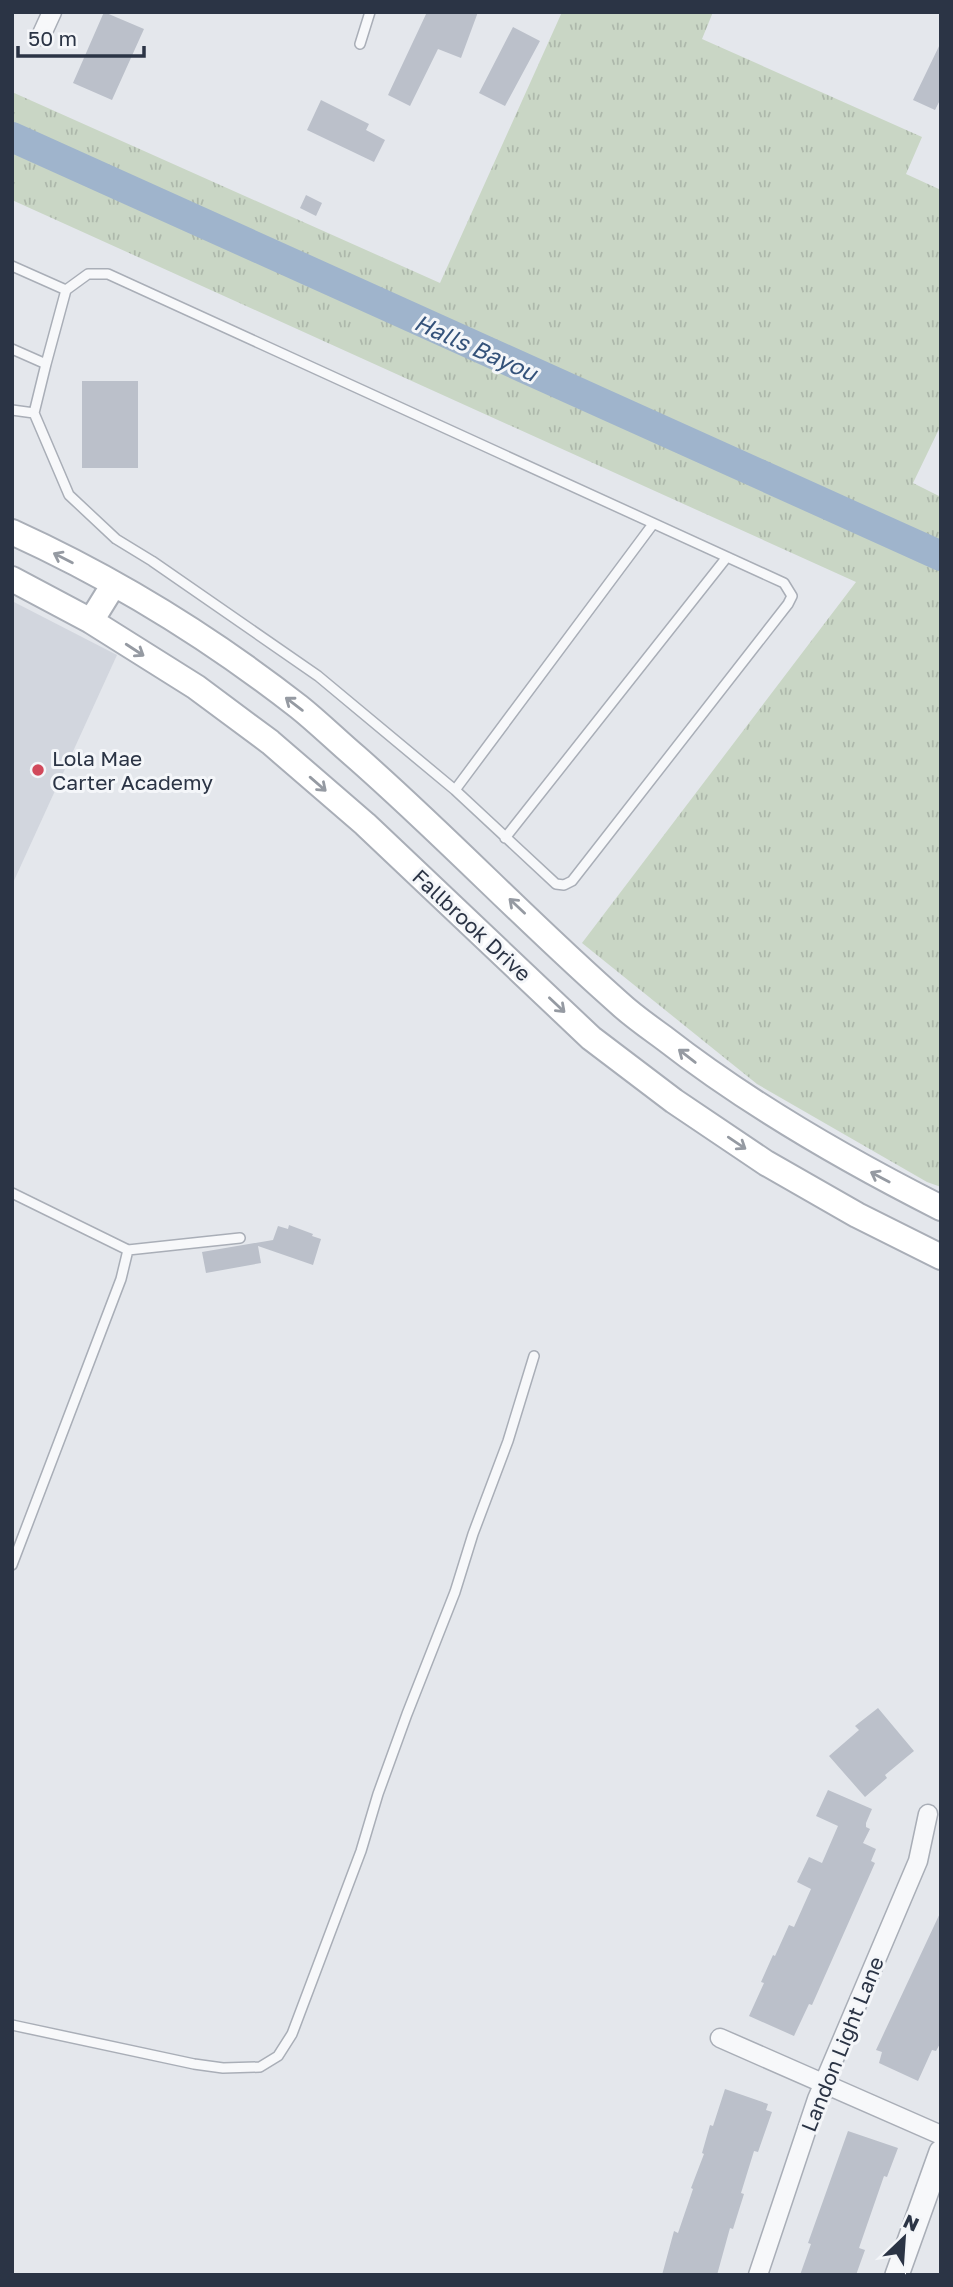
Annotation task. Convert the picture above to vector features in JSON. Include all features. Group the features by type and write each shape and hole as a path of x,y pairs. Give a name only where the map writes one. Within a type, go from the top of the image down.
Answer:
{"main road":[{"name":"Fallbrook Drive","path":"12,533 114,584 183,626 300,708 395,792 620,1004 699,1066 789,1125 878,1176 941,1208"},
{"name":"Fallbrook Drive","path":"12,579 91,621 195,687 270,742 365,824 591,1038 674,1101 766,1163 857,1215 941,1257"},
{"path":"91,621 114,584"}],"street":[{"path":"41,36 52,12"},
{"name":"Landon Light Lane","path":"758,2275 823,2085 918,1861 928,1814"},
{"path":"720,2038 941,2135"},
{"path":"897,2275 941,2152"}],"lane":[{"path":"360,44 370,12"},
{"path":"12,266 66,290"},
{"path":"88,274 108,274 783,583 792,596 572,881 564,885 556,884 454,790 317,676 116,539 69,495 34,413 66,290 88,274"},
{"path":"12,349 46,364"},
{"path":"12,410 34,413"},
{"path":"454,790 653,523"},
{"path":"505,838 727,557"},
{"path":"12,1193 128,1250 240,1238"},
{"path":"12,1566 121,1279 128,1250"},
{"path":"12,2025 223,2068 260,2067 278,2056 292,2034 361,1851 390,1759 455,1592 473,1534 508,1441 534,1356"}],"shaded area":[{"name":"Lola Mae Carter Academy","path":"12,601 117,655 12,885"}],"green space":[{"path":"562,12 713,12 702,39 922,137 906,174 941,190 941,425 913,483 941,497 941,1187 927,1182 757,1084 582,943 856,582 12,200 12,92 440,283"}],"building":[{"path":"104,12 144,29 112,100 73,83"},
{"path":"427,12 478,12 461,58 438,49 410,106 388,95"},
{"path":"513,27 540,41 505,106 479,93"},
{"path":"941,42 941,98 935,110 913,100"},
{"path":"321,100 369,124 366,130 385,140 374,162 307,130"},
{"path":"306,195 322,203 316,216 300,208"},
{"path":"82,381 138,381 138,468 82,468"},
{"path":"289,1225 321,1239 313,1265 258,1246 261,1263 206,1273 202,1252 273,1240 278,1226 288,1229"},
{"path":"878,1708 914,1751 885,1775 887,1778 865,1797 829,1756 859,1730 855,1726"},
{"path":"828,1790 872,1809 866,1823 866,1827 870,1829 863,1843 876,1849 871,1861 875,1863 812,2005 809,2004 794,2036 749,2016 773,1955 775,1956 789,1925 794,1927 811,1889 797,1882 809,1857 822,1863 838,1826 816,1816"},
{"path":"941,1911 941,2042 936,2051 932,2050 918,2081 879,2063 882,2052 876,2050"},
{"path":"725,2089 768,2104 766,2110 772,2112 758,2152 754,2151 733,2229 730,2228 717,2275 662,2275 674,2231 678,2233 704,2154 702,2153 710,2125 713,2126"},
{"path":"848,2131 898,2148 887,2177 884,2176 859,2248 865,2250 856,2275 800,2275 811,2244 808,2243"}],"waterway":[{"name":"Halls Bayou","path":"12,137 941,556"}],"place":[{"name":"Lola Mae Carter Academy","path":"38,770"}]}
